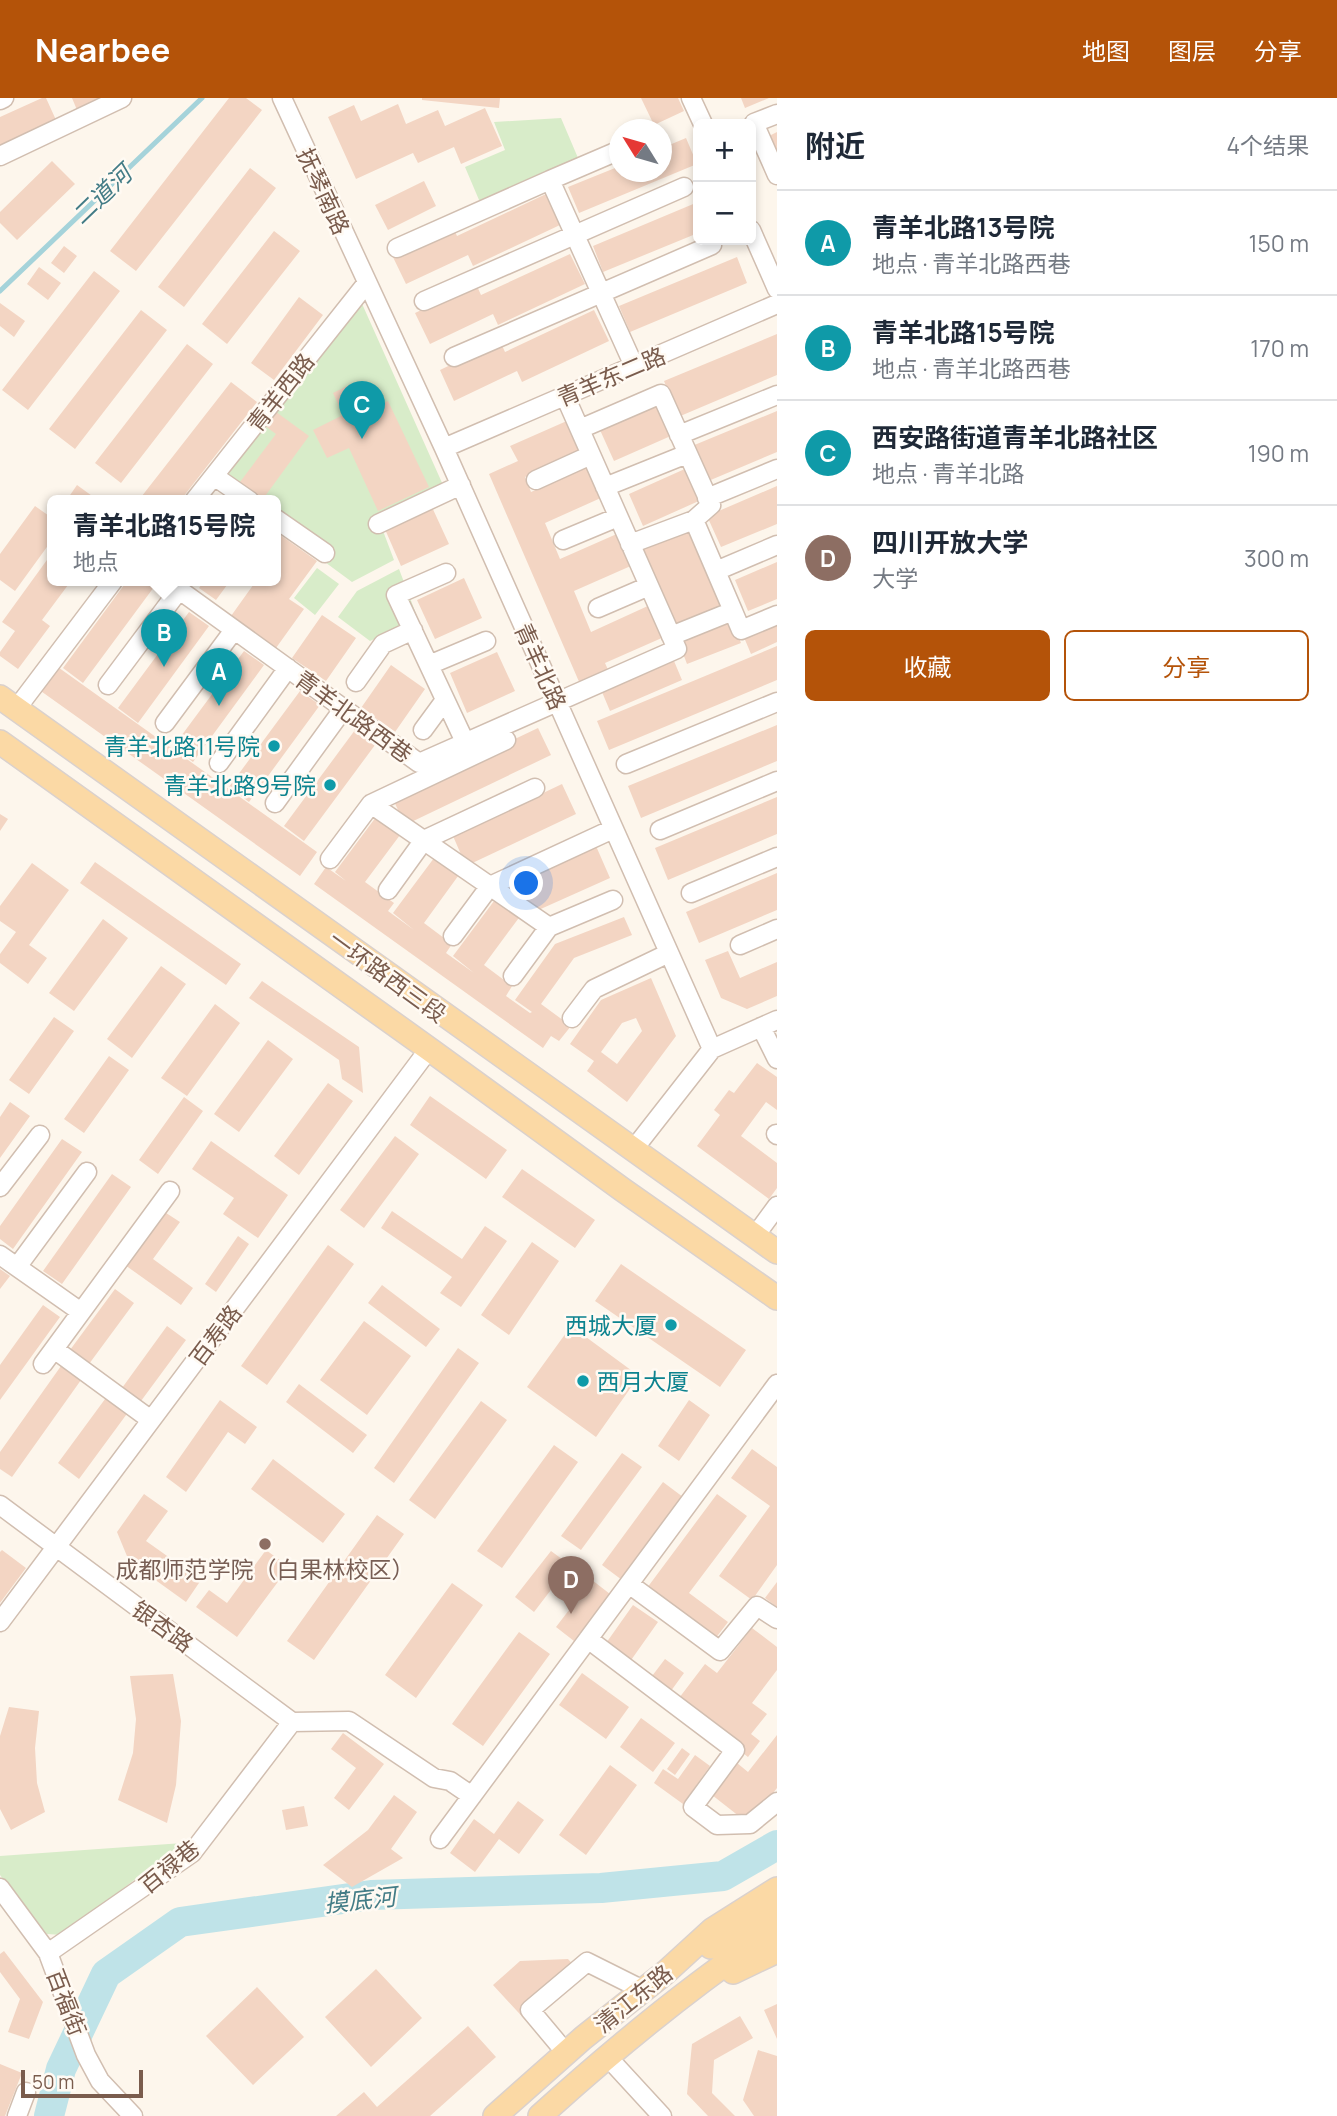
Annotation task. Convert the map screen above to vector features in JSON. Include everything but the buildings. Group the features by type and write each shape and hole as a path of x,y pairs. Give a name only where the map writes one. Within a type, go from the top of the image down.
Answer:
{"main road":[{"name":"一环路西三段","path":"8,702 777,1252"},
{"name":"一环路西三段","path":"0,742 777,1298"},
{"name":"清江东路","path":"495,2116 712,1930 777,1889"},
{"path":"666,1972 775,1918"},
{"path":"684,1998 775,1918"},
{"name":"清江东路","path":"540,2116 605,2058 684,1998 777,1951"}],"street":[{"path":"0,156 122,98"},
{"name":"抚琴南路","path":"282,98 366,284"},
{"path":"691,98 701,119"},
{"path":"756,123 777,114"},
{"path":"756,130 777,175"},
{"path":"397,248 609,154"},
{"path":"550,180 634,366"},
{"path":"424,301 684,187"},
{"path":"756,241 777,289"},
{"path":"454,357 712,245"},
{"name":"青羊北路","path":"366,284 461,485 712,1049"},
{"name":"青羊西路","path":"199,495 366,284"},
{"name":"青羊东二路","path":"444,448 777,304"},
{"path":"580,429 661,394 711,505 694,520 631,544"},
{"path":"679,435 777,395"},
{"path":"565,396 671,636 733,611"},
{"path":"605,487 687,454"},
{"path":"536,480 592,456"},
{"path":"707,498 777,469"},
{"path":"214,476 241,495"},
{"path":"378,524 461,485"},
{"path":"563,540 618,517"},
{"path":"694,520 741,630 777,615"},
{"path":"281,523 325,554"},
{"path":"716,571 777,545"},
{"path":"446,573 396,595 465,742"},
{"path":"8,702 109,586"},
{"path":"108,685 173,586"},
{"name":"青羊北路西巷","path":"173,586 419,763 677,649 671,636"},
{"path":"598,608 649,586"},
{"path":"165,723 234,630"},
{"path":"356,681 383,644 413,630"},
{"path":"429,665 486,641"},
{"path":"219,763 288,668"},
{"path":"424,730 445,700"},
{"path":"626,764 777,702"},
{"path":"275,803 344,708"},
{"path":"330,859 371,804 506,740"},
{"path":"660,830 777,781"},
{"path":"388,890 424,840 535,788"},
{"path":"371,804 549,927"},
{"path":"453,936 490,886 613,829"},
{"path":"691,892 777,857"},
{"path":"513,976 549,927 613,900"},
{"path":"740,945 777,929"},
{"path":"572,1018 594,989 669,953"},
{"path":"633,1150 712,1049 769,1023 777,1059"},
{"name":"百寿路","path":"0,1622 429,1049"},
{"path":"0,1187 40,1135"},
{"path":"17,1267 87,1172"},
{"path":"43,1364 170,1191"},
{"path":"755,1236 777,1206"},
{"path":"0,1255 81,1312"},
{"path":"54,1349 151,1420"},
{"path":"440,1839 777,1384"},
{"name":"银杏路","path":"0,1505 292,1722"},
{"path":"629,1584 720,1651 757,1606 777,1619"},
{"path":"588,1640 735,1750 693,1807 717,1825 750,1824 777,1802"},
{"path":"292,1722 349,1721 434,1778 450,1781 472,1796"},
{"name":"百禄巷","path":"48,1953 192,1853 292,1722"},
{"name":"百福街","path":"0,1888 48,1953 86,2054 100,2081 133,2116"},
{"path":"566,2053 530,2010 587,1962 643,1990"},
{"path":"605,2058 615,2065 662,2116"},
{"path":"17,2116 26,2092"}],"green space":[{"path":"561,118 581,165 482,207 465,167 505,150 494,122"},
{"path":"359,297 443,485 377,515 394,560 352,582 281,530 281,495 233,495 215,482"},
{"path":"317,568 339,584 315,615 294,598"},
{"path":"399,569 418,619 370,641 338,617 357,591"},
{"path":"183,1843 62,1935 47,1934 0,1875 0,1856"}],"waterway":[{"name":"二道河","path":"0,291 202,98"},
{"name":"摸底河","path":"49,2116 61,2069 106,1974 180,1922 371,1895 601,1888 723,1876 777,1845"}],"place":[{"name":"西安路街道青羊北路社区","path":"362,439"},
{"name":"青羊北路15号院","path":"164,667"},
{"name":"青羊北路13号院","path":"219,706"},
{"name":"青羊北路11号院","path":"274,746"},
{"name":"青羊北路9号院","path":"330,785"},
{"name":"西城大厦","path":"671,1325"},
{"name":"西月大厦","path":"583,1381"},
{"name":"成都师范学院（白果林校区）","path":"265,1544"},
{"name":"四川开放大学","path":"571,1614"}]}
